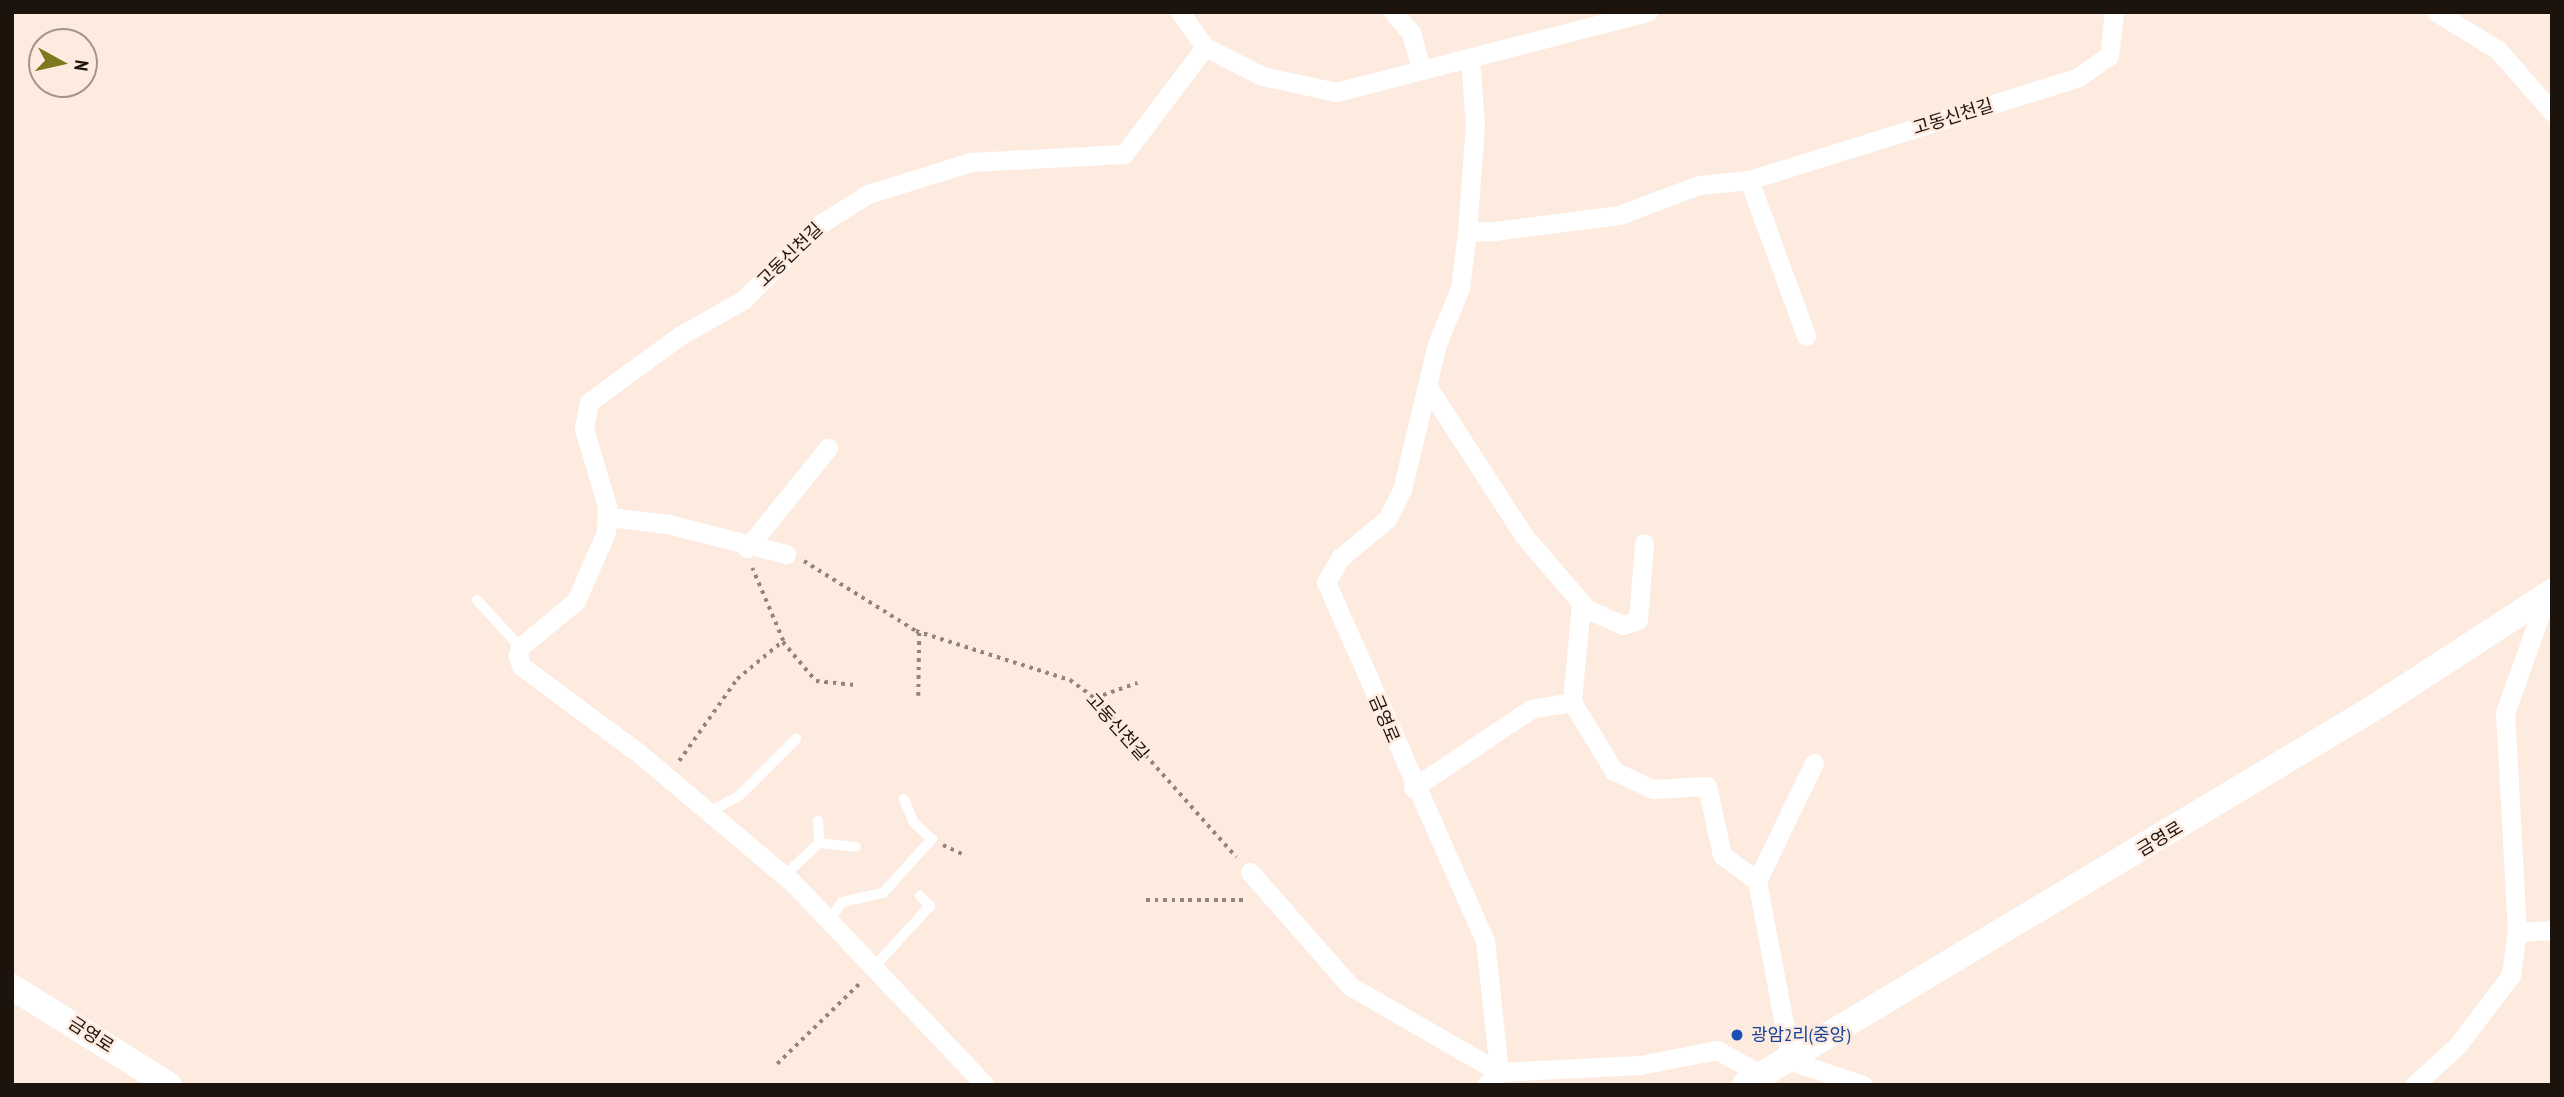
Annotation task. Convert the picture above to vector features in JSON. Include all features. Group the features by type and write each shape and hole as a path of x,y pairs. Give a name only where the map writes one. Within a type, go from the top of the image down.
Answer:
{"street":[{"path":"1180,12 1205,47 1277,82 1336,92 1420,68 1470,58 1648,12"},
{"path":"1393,12 1411,33 1420,68"},
{"name":"고동신천길","path":"1467,232 1619,215 1699,185 1749,180 2077,78 2109,56 2114,12"},
{"path":"2436,12 2498,50 2552,112"},
{"name":"고동신천길","path":"609,517 584,429 589,402 681,335 743,300 820,224 868,194 971,162 1124,153 1205,47"},
{"path":"1470,58 1475,124 1467,232 1460,288 1437,344 1429,389 1524,537 1581,603 1633,625 1642,603 1644,543"},
{"path":"1749,180 1806,336"},
{"name":"금영로","path":"1429,389 1387,519 1339,558 1326,582 1413,788 1485,940 1493,1078 1640,1065 1717,1050 1754,1080 1791,1061 2380,704 2549,593"},
{"path":"747,548 828,448"},
{"path":"786,554 747,548 668,524 609,517 590,580 576,601 520,647 521,666 666,777 784,876 985,1085"},
{"path":"2414,1085 2458,1046 2511,975 2517,932 2505,713 2549,593"},
{"path":"1581,603 1572,702 1628,783 1653,789 1707,786 1722,855 1757,881"},
{"path":"1413,788 1531,709 1572,702"},
{"path":"1814,763 1757,881 1791,1061 1863,1085"},
{"path":"1250,872 1350,986 1493,1078"},
{"path":"2517,932 2552,930"},
{"name":"금영로","path":"12,987 169,1085"}],"lane":[{"path":"477,600 520,647"},
{"path":"706,813 739,796 796,739"},
{"path":"829,921 842,902 883,893 932,839 914,823 904,799"},
{"path":"784,876 818,843 818,821"},
{"path":"818,843 856,847"},
{"path":"873,969 930,906 920,896"}],"path":[{"path":"747,548 783,642 816,681 855,685"},
{"name":"고동신천길","path":"786,554 919,632 1050,670 1095,698 1250,872"},
{"path":"918,696 919,632"},
{"path":"666,777 737,678 783,642"},
{"path":"1095,698 1137,682"},
{"path":"932,839 964,855"},
{"path":"1146,900 1212,896"},
{"path":"777,1064 873,969"}],"place":[{"name":"광암2리(중앙)","path":"1737,1035"}]}
